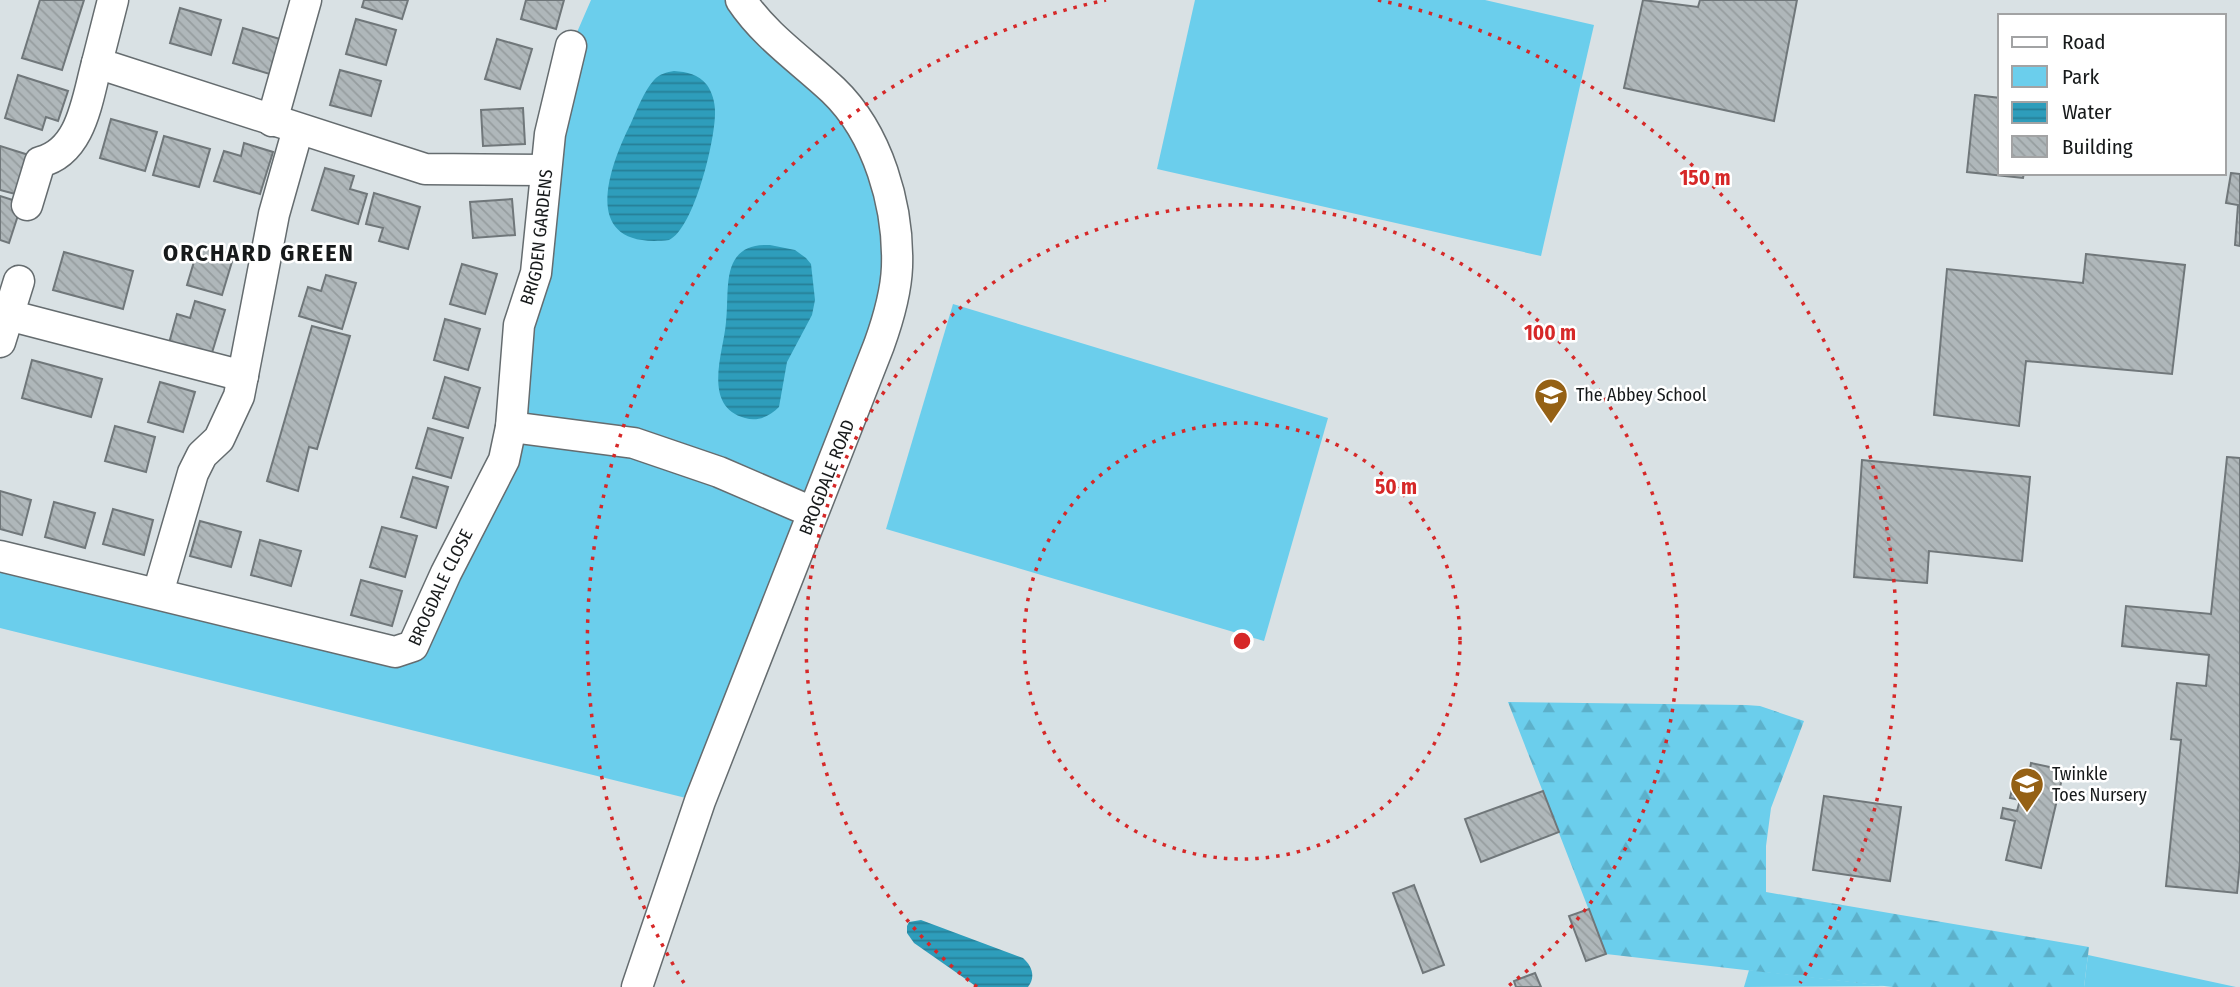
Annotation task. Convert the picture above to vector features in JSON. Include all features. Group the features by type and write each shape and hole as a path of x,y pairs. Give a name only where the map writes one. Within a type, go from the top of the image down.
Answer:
{"street":[{"path":"27,205 40,162 64,152 77,131 113,0"},
{"path":"158,593 192,473 202,455 219,439 232,416 243,376 274,214 285,125 306,0"},
{"name":"BROGDALE ROAD","path":"637,987 691,825 890,315 897,265 895,228 884,179 863,127 834,91 790,55 741,0"},
{"name":"BRIGDEN GARDENS","path":"511,427 519,325 540,253 545,170 562,73 571,46"},
{"path":"97,63 425,169 545,170"},
{"path":"19,281 4,329 243,376"},
{"path":"511,427 634,443 719,472 812,512"},
{"name":"BROGDALE CLOSE","path":"0,556 395,652 404,650 419,638 446,573 498,475 511,427"}],"green space":[{"path":"591,0 741,0 851,110 897,265 690,799 0,628 0,556 395,652 484,499 571,46"},
{"path":"1195,0 1485,0 1594,25 1541,256 1157,169"},
{"path":"953,304 1328,418 1264,641 886,529"},
{"path":"1508,702 1746,705 1760,706 1804,721 1771,808 1766,846 1766,892 2089,947 2084,987 1893,987 1606,954"},
{"path":"2088,955 2236,987 2084,987"},
{"path":"1749,970 1887,986 1744,987"}],"water":[{"path":"674,71 696,76 709,88 715,108 712,141 695,201 678,232 669,240 641,240 623,233 612,221 608,205 609,186 622,143 647,90 658,76"},
{"path":"770,245 795,250 811,264 815,300 812,315 787,362 779,407 764,417 750,419 731,412 723,402 719,390 718,376 726,322 728,283 730,270 742,252 754,246"},
{"path":"921,920 1023,958 1032,972 1028,987 977,987 914,943 907,933 907,926 909,922"}],"building":[{"path":"40,0 84,0 62,70 22,58"},
{"path":"364,0 408,0 402,19 362,7"},
{"path":"526,0 564,0 556,29 521,19"},
{"path":"1643,0 1698,7 1700,0 1797,0 1774,121 1624,88"},
{"path":"180,8 221,20 211,55 170,43"},
{"path":"356,19 396,30 386,65 346,54"},
{"path":"243,28 283,40 273,75 233,63"},
{"path":"497,39 532,49 520,89 485,79"},
{"path":"340,70 381,81 371,116 330,105"},
{"path":"18,75 68,91 58,121 46,117 42,130 5,118"},
{"path":"1975,95 1998,98 1998,175 2024,175 2023,178 1967,172"},
{"path":"523,108 525,144 483,146 481,110"},
{"path":"111,119 157,132 145,171 100,158"},
{"path":"164,136 210,149 199,187 153,175"},
{"path":"244,143 273,152 260,194 214,181 224,151 241,156"},
{"path":"0,146 35,157 23,196 0,190"},
{"path":"325,168 354,176 350,189 367,194 358,224 312,210"},
{"path":"2231,173 2240,174 2240,246 2235,245 2238,205 2226,203"},
{"path":"374,193 420,207 408,249 379,241 383,228 366,224"},
{"path":"0,196 22,203 9,243 0,240"},
{"path":"512,199 515,235 473,238 470,202"},
{"path":"199,245 234,255 222,295 187,285"},
{"path":"64,252 133,271 123,309 53,290"},
{"path":"2086,254 2185,265 2172,374 2026,361 2019,426 1934,415 1947,269 2083,283"},
{"path":"462,264 497,274 485,314 450,304"},
{"path":"326,275 356,283 342,329 299,316 308,287 321,291"},
{"path":"195,301 225,310 211,356 169,343 177,314 190,318"},
{"path":"445,319 480,329 468,370 434,360"},
{"path":"312,326 350,336 317,449 309,447 298,491 267,481"},
{"path":"32,360 102,379 91,417 22,398"},
{"path":"445,377 480,388 468,428 433,418"},
{"path":"160,382 195,392 183,432 148,422"},
{"path":"115,426 155,437 146,472 105,461"},
{"path":"428,428 463,438 451,478 416,468"},
{"path":"2227,457 2240,458 2240,862 2237,893 2166,886 2181,740 2171,739 2177,683 2206,686 2209,655 2122,646 2126,606 2211,614"},
{"path":"1862,460 2030,477 2022,561 1929,551 1927,583 1854,577"},
{"path":"413,477 448,487 436,528 401,517"},
{"path":"0,491 31,500 22,535 0,529"},
{"path":"54,502 95,513 85,548 45,537"},
{"path":"113,509 153,520 144,555 103,544"},
{"path":"200,521 241,532 231,567 190,556"},
{"path":"382,527 417,536 405,577 370,567"},
{"path":"260,540 301,551 291,586 251,575"},
{"path":"361,580 402,591 392,626 351,615"},
{"name":"Twinkle Toes Nursery","path":"2031,763 2064,770 2041,868 2006,860 2015,821 2001,818 2003,808 2017,811 2020,800 2010,798 2016,772 2029,775"},
{"path":"1543,791 1559,832 1481,862 1465,819"},
{"path":"1824,796 1901,807 1890,881 1813,870"},
{"path":"1414,885 1444,965 1423,973 1393,893"},
{"path":"1589,909 1606,954 1586,961 1569,916"},
{"path":"1535,973 1541,987 1516,987 1514,981"}],"place":[{"name":"The Abbey School","path":"1551,425"},
{"name":"Twinkle Toes Nursery","path":"2027,814"}],"district":[{"name":"ORCHARD GREEN","path":"259,253"}]}
